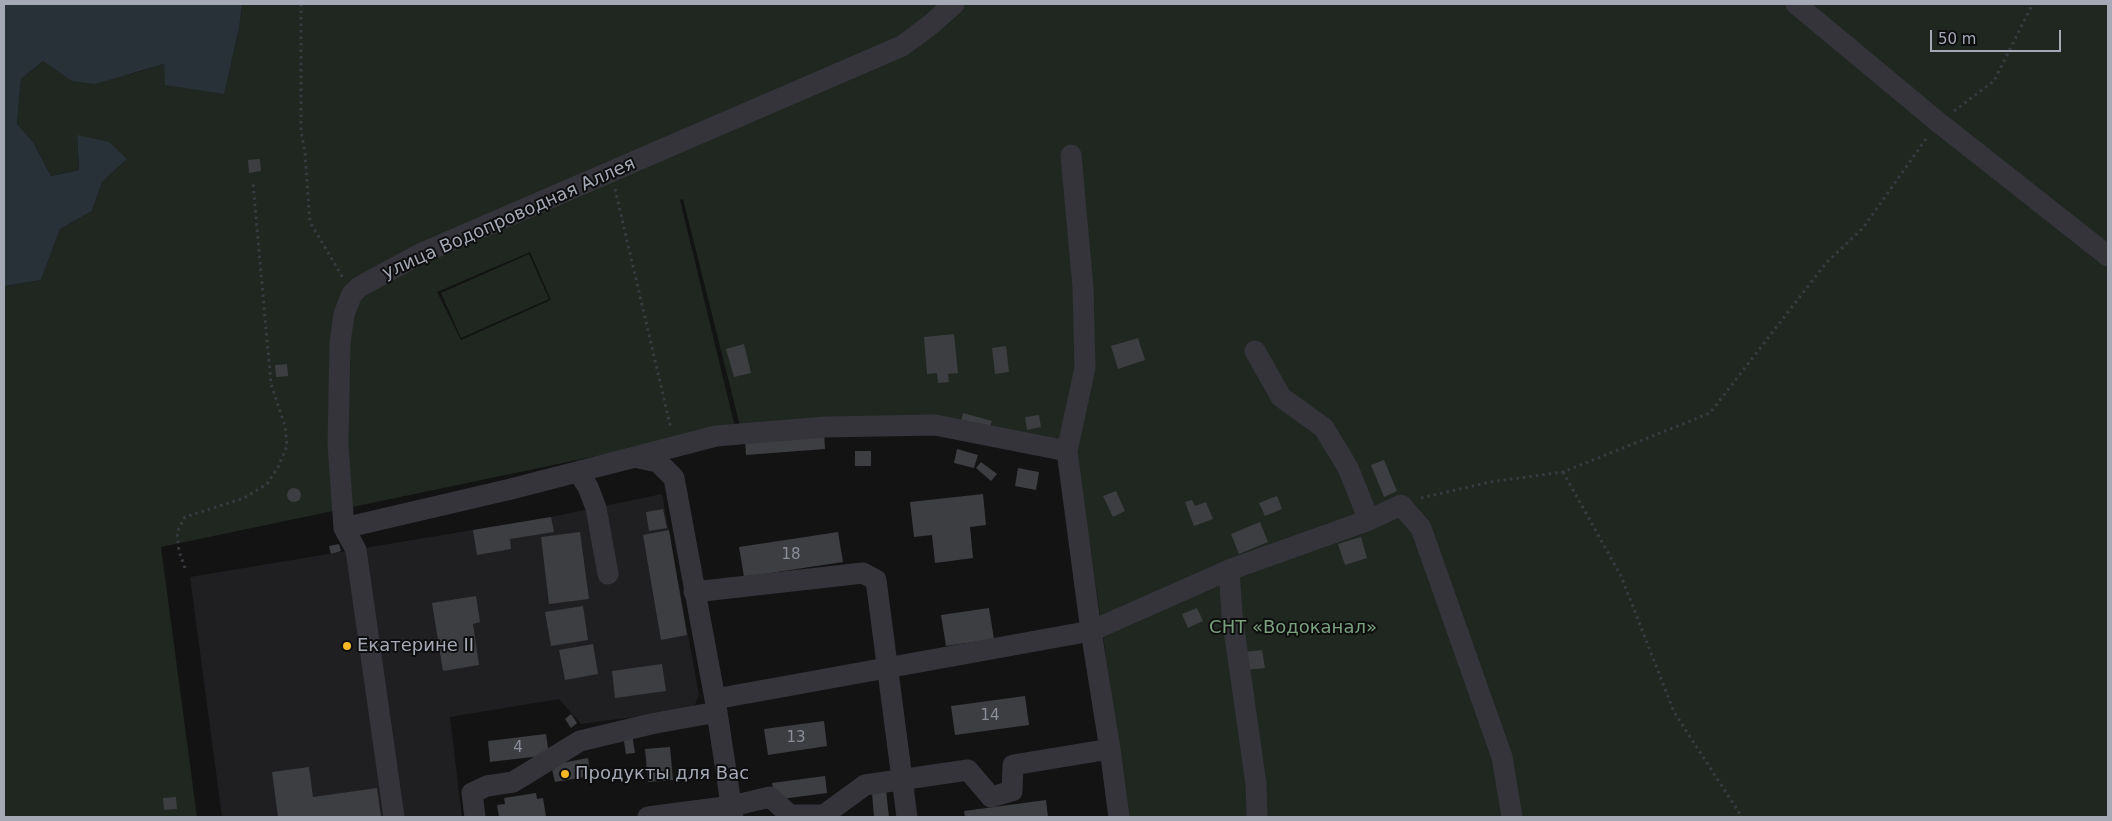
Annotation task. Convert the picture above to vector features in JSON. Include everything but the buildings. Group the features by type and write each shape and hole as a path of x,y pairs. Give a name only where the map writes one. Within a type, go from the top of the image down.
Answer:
{"street":[{"name":"улица Водопроводная Аллея","path":"352,294 359,287 420,254 902,46 930,26 954,4"},
{"path":"1796,4 1938,122 2108,256"},
{"path":"1071,154 1083,288 1085,368 1068,451 1119,817"},
{"path":"352,294 344,314 340,343 338,445 344,528 356,550 394,817"},
{"path":"1255,351 1281,397 1324,428 1348,468 1369,520"},
{"path":"344,528 578,472 716,436 825,427 935,425 1068,451"},
{"path":"634,457 658,462 674,478 716,705 732,812"},
{"path":"578,472 588,487 596,508 608,574"},
{"path":"475,817 472,793 487,786 513,782 580,741 651,724 716,705 886,666 1092,631 1228,570 1369,520 1401,505 1421,528 1502,757 1512,817"},
{"path":"1228,570 1232,615 1256,784 1257,817"},
{"path":"694,592 863,573 876,580 886,666 908,817"},
{"path":"648,817 732,812 770,796 790,815 824,815 865,784 968,770 991,797 1012,792 1013,765 1110,749"}],"path":[{"path":"301,4 301,131 305,153 310,222 352,294"},
{"path":"1421,498 1490,482 1563,472 1710,413 1826,263 1863,228 1938,122 1994,81 2030,9 2035,4"},
{"path":"611,173 675,447"},
{"path":"185,568 179,550 177,532 185,517 244,498 267,484 278,468 287,446 285,426 272,384 253,184"},
{"path":"1563,472 1621,576 1674,712 1742,817"}],"shaded area":[{"path":"4,4 242,4 239,29 224,94 165,85 164,64 95,84 72,81 43,61 21,79 17,124 33,142 51,176 79,170 77,135 109,142 127,159 102,182 92,211 60,229 41,280 6,286 4,288"},
{"path":"662,494 699,695 693,709 581,724 559,699 450,717 462,817 222,817 190,577 551,517"}],"green space":[{"name":"СНТ «Водоканал»","path":"242,4 2108,4 2108,817 1129,817 1076,448 935,418 740,426 683,199 680,200 735,427 161,547 197,817 4,817 4,288 6,286 41,280 60,229 92,211 102,182 127,159 77,135 79,170 51,176 33,142 17,124 21,79 43,61 72,80 131,74 164,64 224,93 239,29","holes":["530,252 551,300 461,340 437,292"]},
{"path":"529,254 549,299 461,338 441,293"}],"place":[{"name":"Екатерине II","path":"347,646"},
{"name":"Продукты для Вас","path":"565,774"}]}
